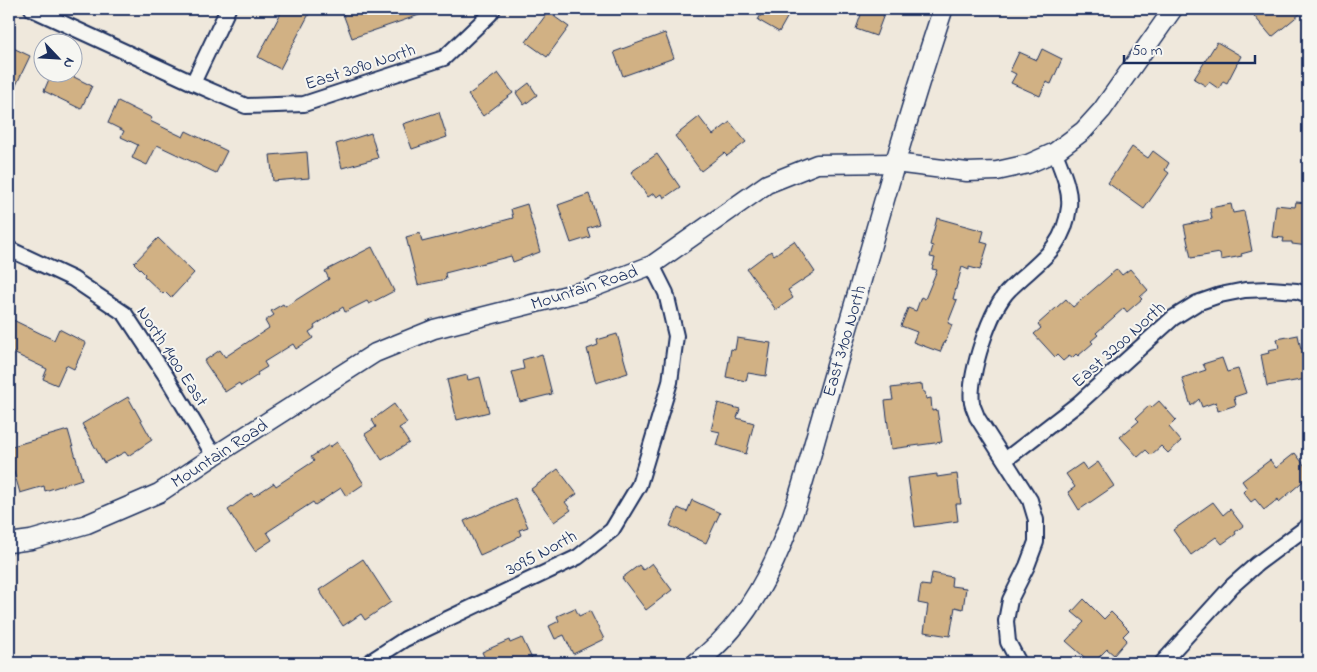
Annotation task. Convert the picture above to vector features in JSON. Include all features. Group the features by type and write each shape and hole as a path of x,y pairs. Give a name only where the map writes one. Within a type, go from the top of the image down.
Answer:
{"main road":[{"name":"East 3100 North","path":"702,659 740,619 766,579 780,551 812,450 895,163 942,9"}],"street":[{"name":"East 3090 North","path":"32,9 246,106 304,104 444,58 493,9"},
{"path":"193,83 228,9"},
{"name":"Mountain Road","path":"9,543 31,540 96,520 159,492 375,352 434,329 587,290 652,265 767,184 817,164 895,163 967,172 997,171 1028,164 1055,152 1083,131 1102,110 1173,9"},
{"path":"1019,663 1008,642 1006,621 1010,600 1027,566 1036,542 1036,520 1030,500 977,417 972,402 972,382 976,360 997,306 1008,290 1044,259 1057,242 1065,226 1069,206 1067,192 1055,152"},
{"name":"North 1400 East","path":"9,249 73,279 126,314 214,456"},
{"name":"3095 North","path":"368,663 406,639 578,557 612,530 639,485 670,382 676,336 666,293 652,265"},
{"name":"East 3200 North","path":"1005,460 1079,403 1174,318 1197,303 1220,295 1245,290 1297,291 1308,295"},
{"path":"1162,663 1232,586 1257,564 1308,526"}],"building":[{"path":"283,9 300,9 309,14 280,69 258,57"},
{"path":"357,9 430,9 431,11 352,38 343,14"},
{"path":"764,9 792,9 779,32 758,20"},
{"path":"863,9 886,9 876,36 856,29"},
{"path":"1263,9 1306,9 1272,37 1254,16"},
{"path":"548,12 569,27 547,57 526,42"},
{"path":"665,33 674,58 623,76 614,52"},
{"path":"1217,42 1241,56 1227,83 1223,81 1219,89 1209,82 1206,86 1194,79"},
{"path":"9,46 30,56 9,100"},
{"path":"1042,49 1062,59 1051,84 1046,82 1040,96 1011,83 1016,74 1010,71 1019,52 1037,60"},
{"path":"498,73 513,93 483,116 468,95"},
{"path":"82,81 92,86 81,109 44,91 48,82"},
{"path":"529,83 537,95 524,105 516,93"},
{"path":"118,101 152,118 150,121 183,137 186,131 227,151 216,173 157,145 147,165 132,158 138,145 121,137 124,131 108,123"},
{"path":"439,112 447,137 412,149 403,124"},
{"path":"699,117 713,135 730,122 746,142 727,156 724,153 701,171 675,136"},
{"path":"371,133 378,158 342,168 336,144"},
{"path":"1132,147 1148,158 1153,151 1169,163 1165,170 1169,173 1144,209 1108,183"},
{"path":"307,152 309,178 273,181 270,155"},
{"path":"657,154 680,187 664,198 662,194 657,197 654,193 648,197 631,172"},
{"path":"589,194 599,224 587,228 590,237 571,243 558,205"},
{"path":"1296,202 1308,203 1308,246 1283,242 1284,238 1272,237 1276,205 1295,207"},
{"path":"527,204 540,252 513,262 511,256 445,273 446,279 418,285 406,237 420,233 422,242 513,218 511,209"},
{"path":"1231,204 1233,213 1244,211 1252,251 1241,254 1242,256 1221,260 1220,253 1191,258 1184,225 1212,219 1210,208"},
{"path":"937,218 984,231 981,242 988,244 980,270 969,267 969,270 962,267 953,299 957,300 948,323 952,325 940,352 913,342 917,332 901,326 908,308 916,311 921,297 925,299 937,270 932,269 935,258 930,257 933,246 930,245"},
{"path":"158,238 194,273 171,298 165,292 163,294 144,276 145,274 134,263"},
{"path":"794,241 815,272 788,290 793,298 776,310 747,269 771,251 774,255"},
{"path":"372,247 394,291 369,304 367,301 345,312 343,307 314,326 315,328 309,332 313,338 296,349 293,344 264,362 267,367 257,373 258,375 241,386 239,383 225,392 204,361 220,350 225,357 269,328 265,321 274,315 271,311 283,304 285,307 329,279 325,271"},
{"path":"1117,269 1122,275 1130,269 1148,290 1140,297 1142,299 1127,312 1124,308 1096,333 1098,335 1091,341 1093,343 1078,356 1076,354 1072,358 1069,356 1063,361 1057,355 1055,357 1034,334 1041,328 1038,324 1066,299 1073,307"},
{"path":"9,318 54,340 59,329 86,343 74,369 66,365 57,385 43,379 47,369 9,351"},
{"path":"617,334 628,373 596,383 587,349 598,345 597,340"},
{"path":"1298,335 1301,349 1308,348 1308,376 1306,379 1267,386 1261,355 1269,353 1268,350 1279,348 1277,339"},
{"path":"737,338 771,343 766,376 748,373 746,381 726,377 731,349 735,350"},
{"path":"542,354 552,394 520,402 512,372 524,369 522,360"},
{"path":"1222,358 1227,372 1238,369 1246,393 1234,397 1236,405 1218,411 1216,402 1202,407 1199,399 1191,406 1182,378 1206,370 1203,364"},
{"path":"467,375 468,380 480,377 489,412 457,420 447,380"},
{"path":"922,384 926,399 931,398 932,411 937,410 942,442 891,449 885,401 893,400 891,388"},
{"path":"128,397 152,440 128,456 125,452 104,463 82,424"},
{"path":"1159,401 1176,420 1169,427 1181,441 1168,453 1161,446 1151,455 1146,450 1138,457 1120,437 1139,421 1136,418 1150,405 1152,407"},
{"path":"718,403 740,409 737,418 754,423 746,454 716,445 720,432 711,430"},
{"path":"394,404 407,423 399,428 409,443 382,460 365,434 376,427 372,420"},
{"path":"68,430 82,479 45,491 44,486 20,493 9,455 9,447"},
{"path":"337,442 364,484 346,496 341,488 315,505 313,502 267,532 272,540 255,551 228,510 251,493 254,496 274,483 276,486 314,461 311,457"},
{"path":"1295,453 1308,470 1308,477 1279,502 1278,499 1264,510 1255,499 1251,502 1243,492 1247,488 1242,481 1270,460 1276,468"},
{"path":"1098,462 1114,486 1079,510 1068,492 1075,487 1066,474 1082,463 1087,470"},
{"path":"558,469 577,494 565,502 571,510 554,522 531,489"},
{"path":"937,474 937,477 957,474 961,504 956,504 958,521 915,527 908,478"},
{"path":"515,498 528,527 519,530 521,535 516,539 480,555 464,521"},
{"path":"692,500 720,513 706,543 670,526 678,508 687,512"},
{"path":"1213,502 1223,515 1230,509 1243,526 1235,532 1236,534 1222,544 1216,537 1191,555 1173,530"},
{"path":"363,559 391,602 365,620 361,614 343,626 319,590"},
{"path":"652,563 672,590 646,610 622,578 639,565 643,570"},
{"path":"932,573 952,577 951,586 966,588 963,609 955,607 950,636 924,632 928,605 918,603 921,585 930,586"},
{"path":"1084,599 1104,619 1111,612 1129,630 1123,636 1127,640 1114,655 1107,649 1093,663 1066,641 1084,622 1072,612"},
{"path":"575,608 579,616 590,611 604,639 573,654 564,635 555,639 549,626 559,621 557,616"},
{"path":"522,638 534,663 487,663 482,652 509,640 510,643"}]}
